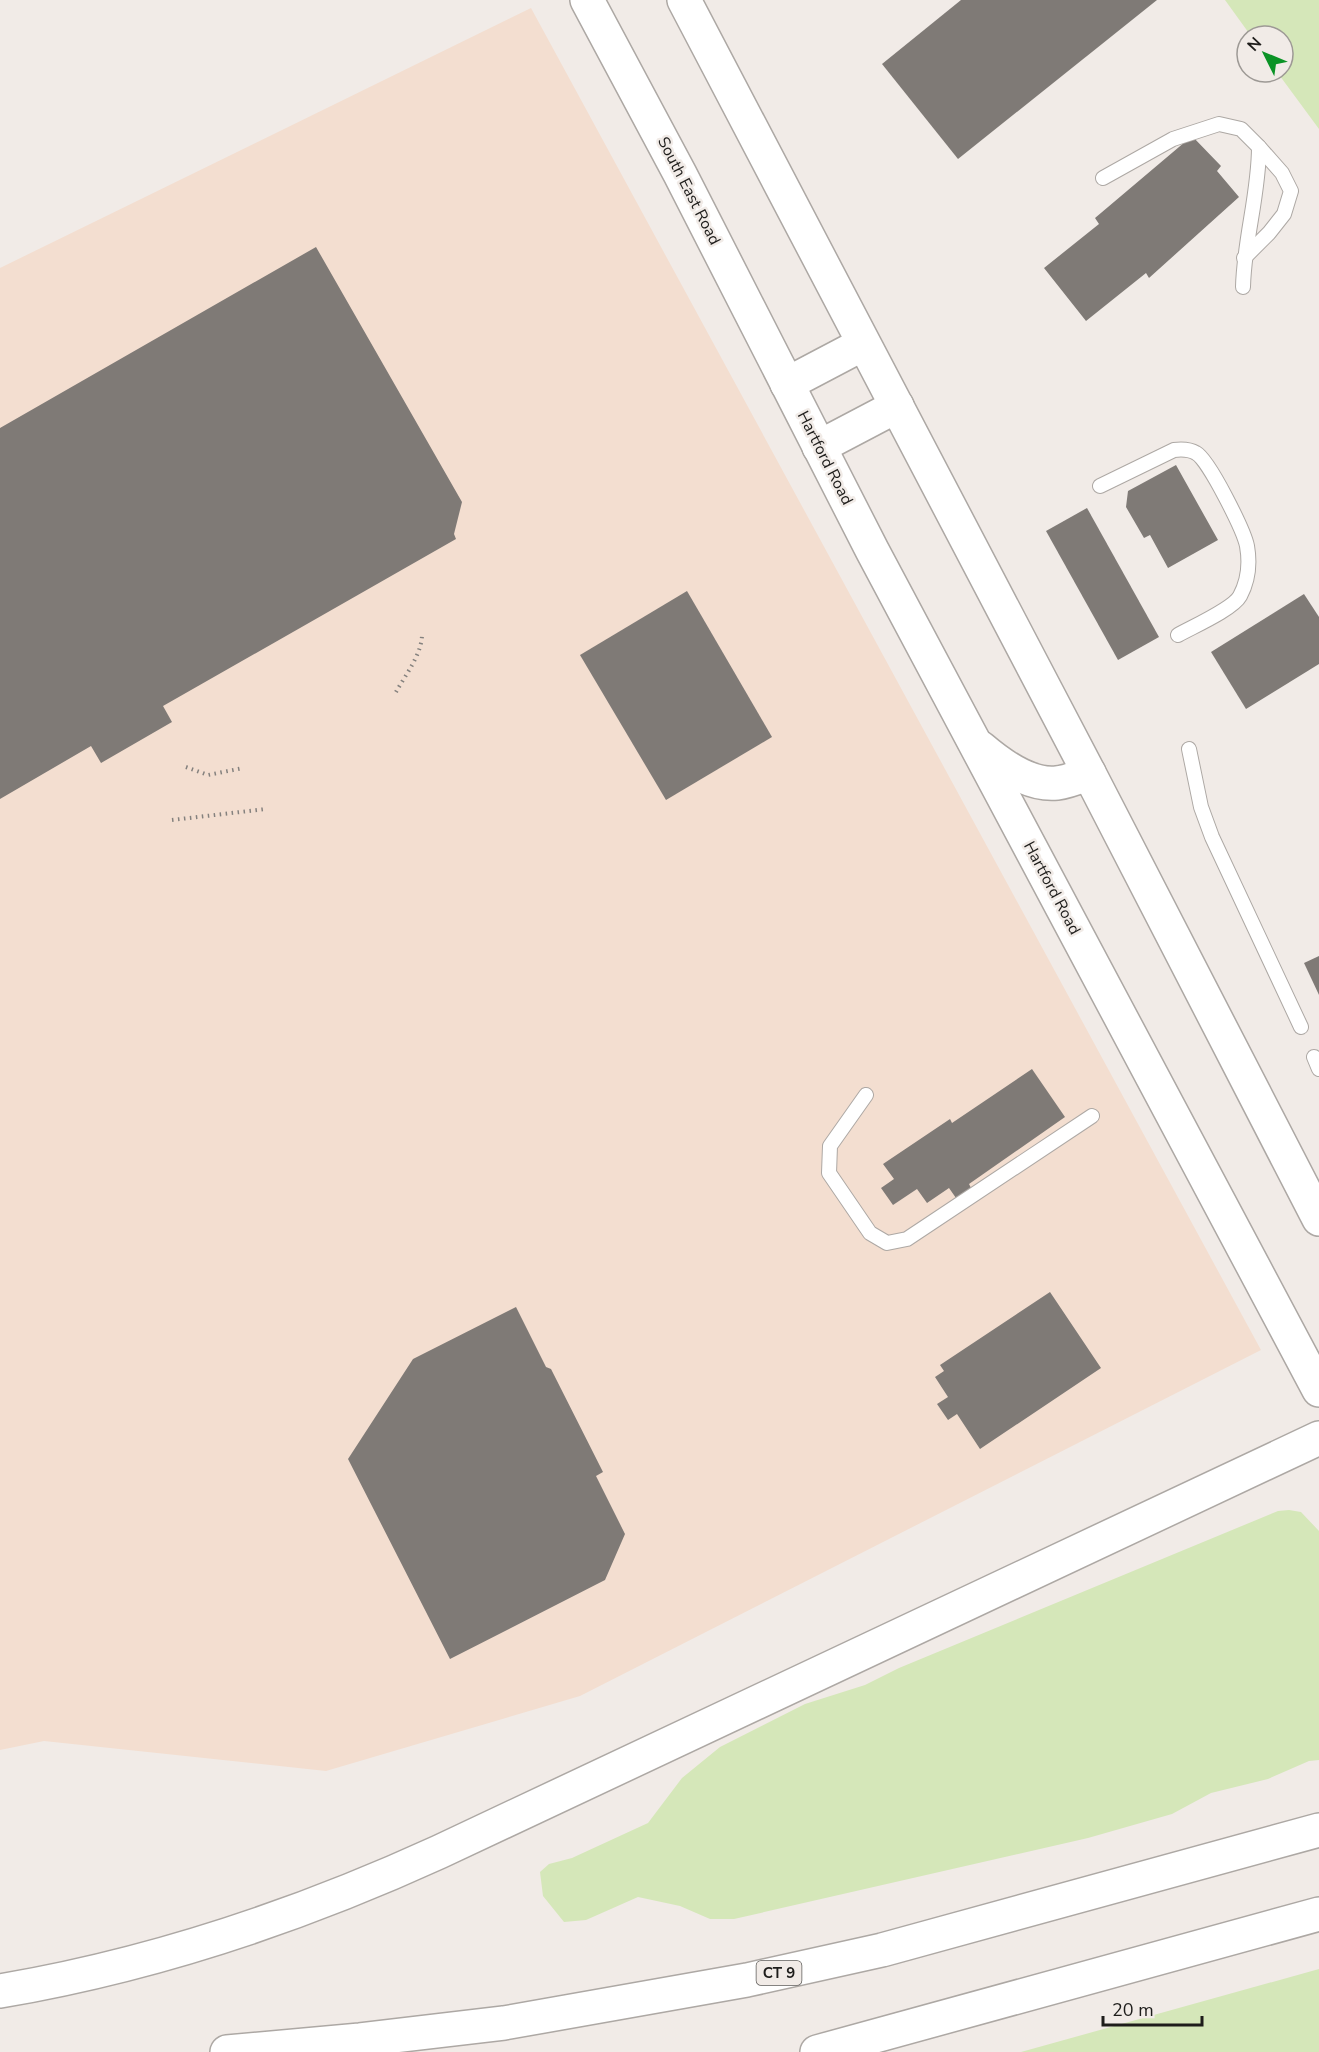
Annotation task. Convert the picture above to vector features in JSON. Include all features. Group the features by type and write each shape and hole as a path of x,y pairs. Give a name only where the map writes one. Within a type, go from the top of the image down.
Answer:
{"main road":[{"name":"South East Road","path":"587,0 685,184 787,384"},
{"path":"684,0 1089,773 1319,1219"},
{"path":"787,384 864,344"},
{"name":"Hartford Road","path":"787,384 1319,1390"},
{"path":"819,447 897,406"},
{"path":"975,743 1014,771 1041,782 1062,782 1089,773"},
{"path":"0,1991 123,1966 196,1946 261,1925 337,1896 440,1852 1319,1438"},
{"name":"CT 9","path":"227,2052 360,2040 504,2023 747,1980 882,1950 1319,1830"},
{"path":"817,2052 1319,1914"}],"lane":[{"path":"1103,178 1173,139 1219,124 1241,129 1282,173 1291,191 1284,214 1244,258"},
{"path":"1243,287 1244,258 1259,173 1259,147"},
{"path":"1100,486 1174,450 1186,449 1203,459 1217,481 1247,545 1249,568 1239,599 1178,635"},
{"path":"1189,749 1201,807 1212,837 1301,1027"},
{"path":"866,1095 830,1146 829,1173 870,1233 887,1243 908,1239 1092,1116"}],"path":[{"path":"396,692 418,652 422,634"},
{"path":"186,767 208,776 243,768"},
{"path":"172,820 266,809"}],"shaded area":[{"path":"531,8 1261,1350 580,1696 326,1771 44,1741 0,1750 0,268"}],"green space":[{"path":"1225,0 1319,0 1319,129 1286,84 1295,84 1295,24 1242,24"},
{"path":"1278,1511 1301,1512 1319,1531 1319,1760 1309,1761 1268,1779 1211,1793 1172,1814 1088,1838 734,1919 710,1919 680,1906 638,1897 586,1920 564,1922 543,1896 540,1872 549,1864 572,1858 648,1823 682,1778 720,1747 805,1704 865,1685 899,1668"},
{"path":"1319,1969 1319,2052 1021,2052"}],"building":[{"path":"961,0 1157,0 958,159 882,64"},
{"path":"1192,136 1221,166 1217,171 1239,197 1149,278 1146,273 1086,321 1044,268 1099,224 1095,218"},
{"path":"316,247 462,502 454,534 456,539 163,706 172,722 101,763 91,746 0,799 0,428"},
{"path":"1176,465 1218,540 1168,568 1150,535 1144,538 1126,507 1128,491"},
{"path":"1087,508 1159,637 1118,660 1046,531"},
{"path":"687,591 772,737 666,800 580,655"},
{"path":"1304,594 1319,617 1319,664 1246,709 1211,652"},
{"path":"1319,956 1319,995 1304,963"},
{"path":"1032,1069 1065,1117 969,1184 971,1188 956,1198 949,1188 927,1203 917,1189 893,1205 881,1188 894,1179 883,1164 950,1119 952,1123"},
{"path":"1050,1292 1101,1368 980,1449 957,1414 948,1420 937,1404 948,1397 935,1377 944,1371 940,1365"},
{"path":"516,1307 546,1367 551,1369 603,1472 596,1476 625,1534 605,1580 450,1659 348,1459 413,1359"}]}
